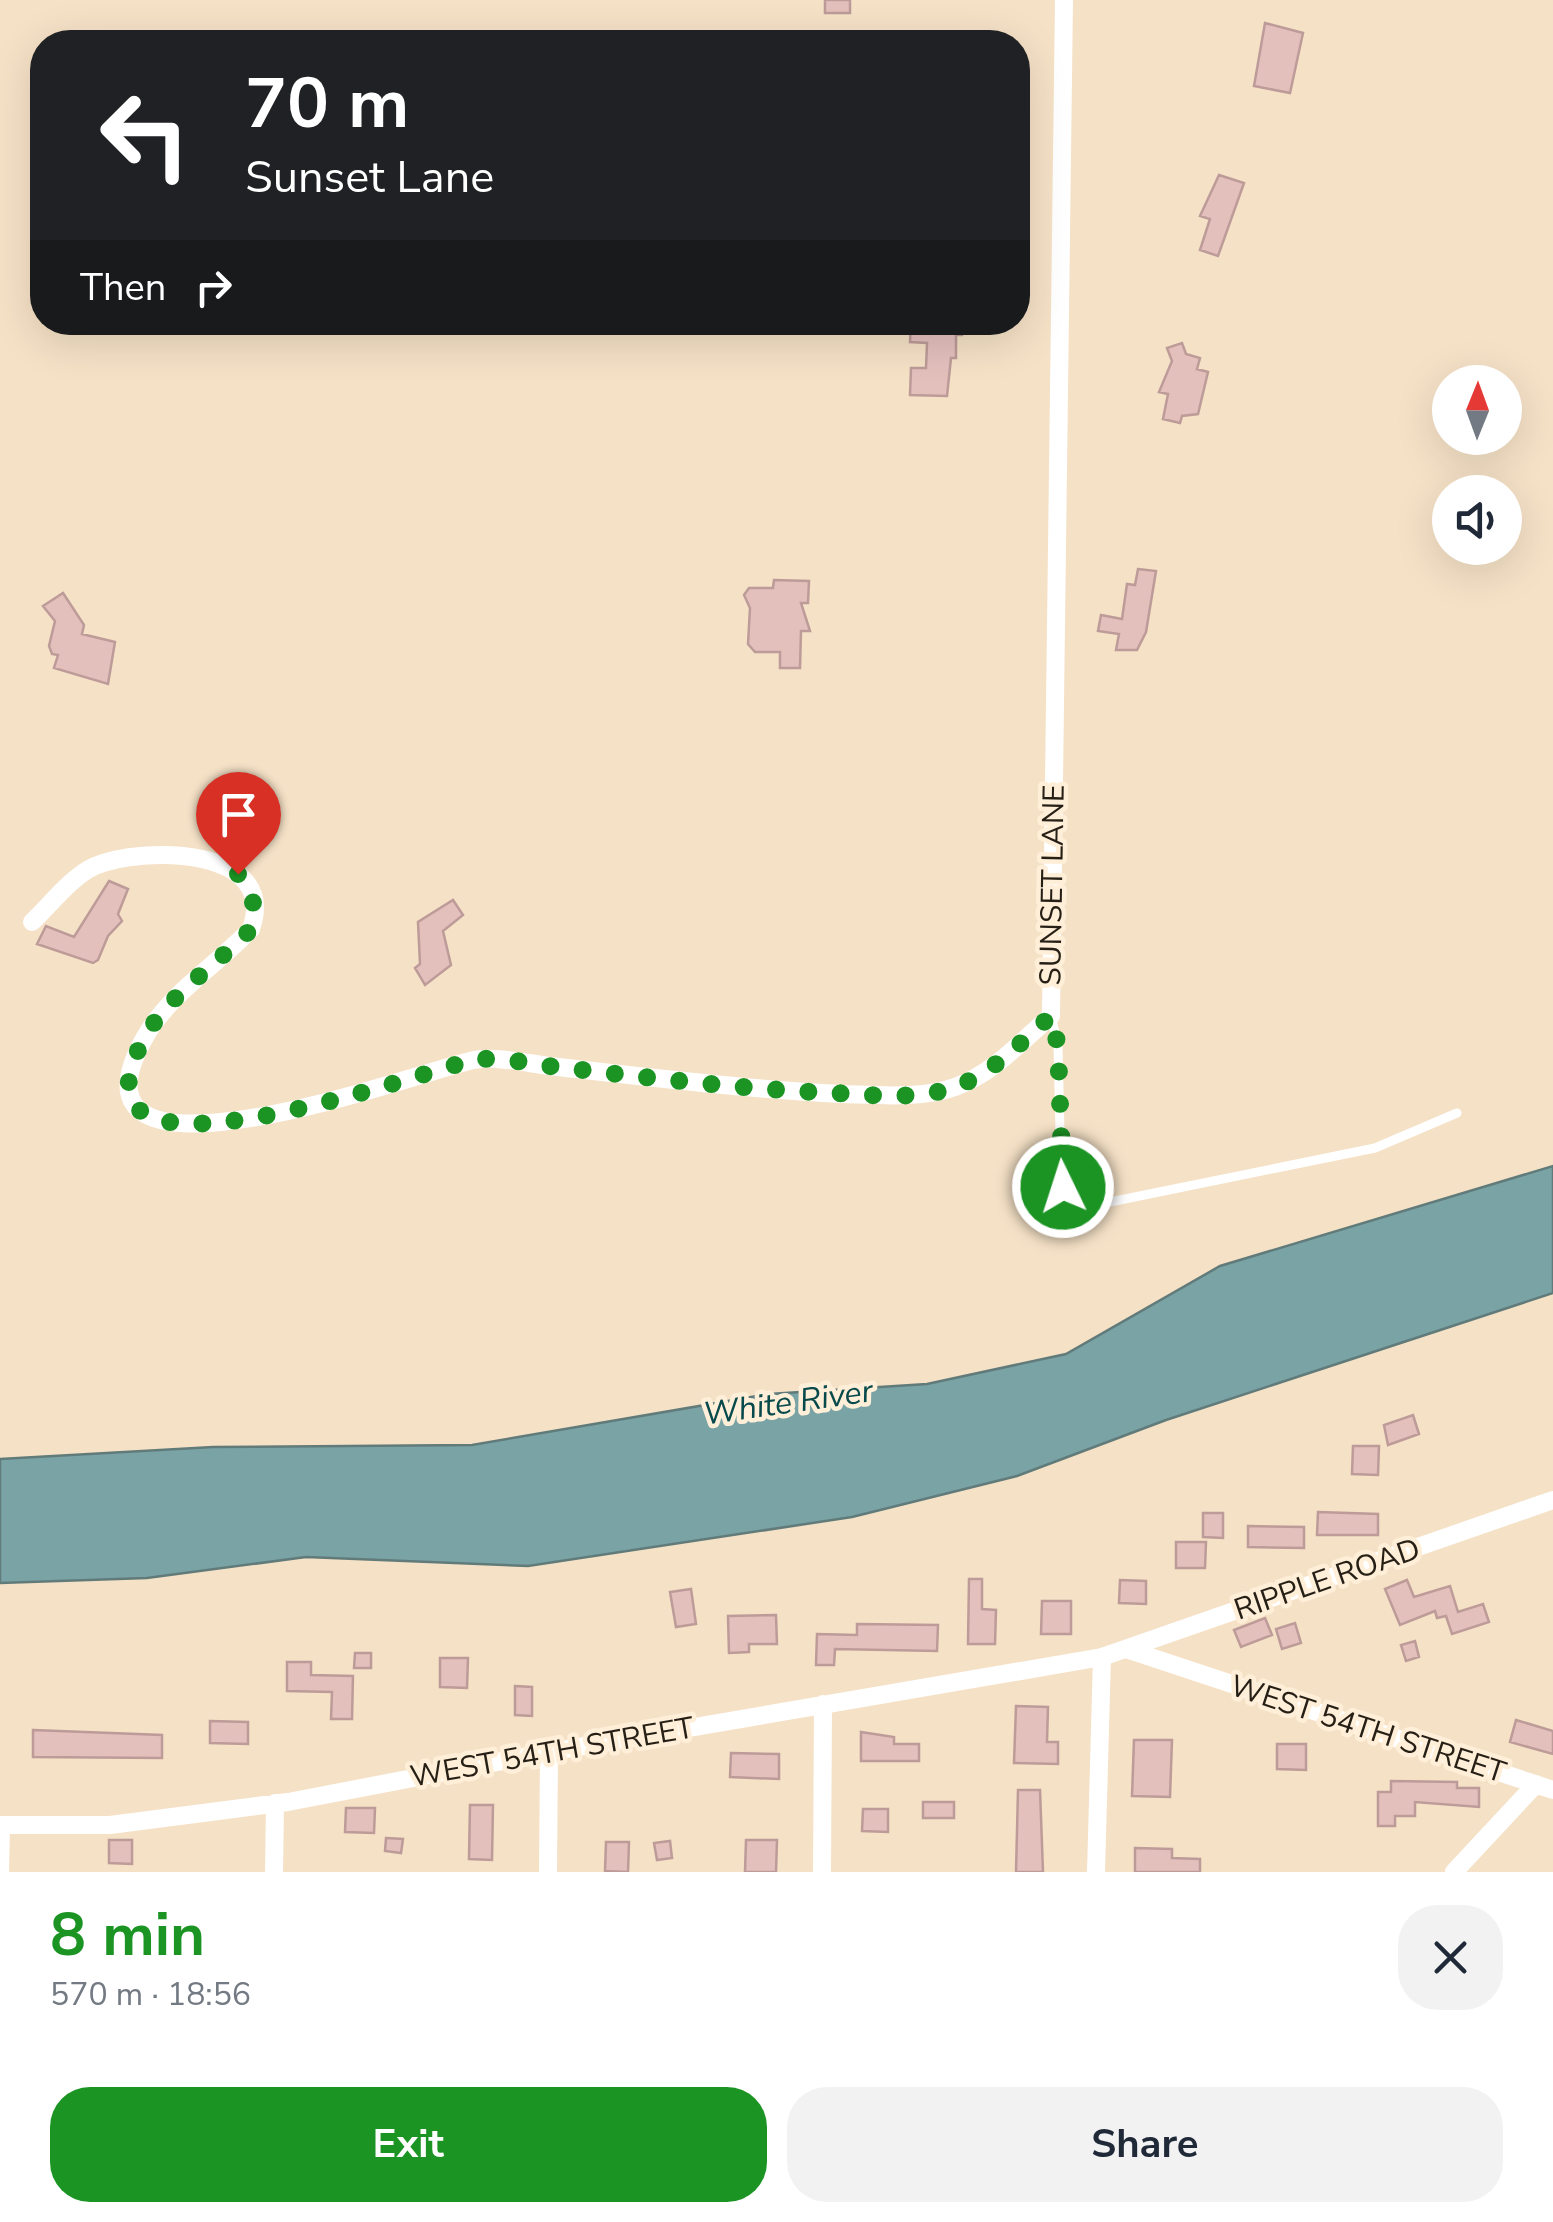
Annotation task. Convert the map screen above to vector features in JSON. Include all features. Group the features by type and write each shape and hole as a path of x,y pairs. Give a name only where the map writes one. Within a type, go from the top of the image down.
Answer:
{"street":[{"name":"SUNSET LANE","path":"32,922 85,871 111,861 200,856 225,865 245,884 256,916 251,929 162,1014 129,1072 128,1088 139,1109 165,1120 226,1121 291,1114 476,1060 808,1092 925,1092 952,1088 992,1070 1051,1016 1064,0"},
{"name":"RIPPLE ROAD","path":"1102,1657 1553,1500"},
{"name":"WEST 54TH STREET","path":"1126,1649 1544,1787"},
{"name":"WEST 54TH STREET","path":"0,1825 110,1824 275,1803 1102,1657"},
{"path":"1096,1872 1102,1657"},
{"path":"822,1872 823,1704"},
{"path":"548,1872 549,1752"},
{"path":"1454,1872 1544,1787"},
{"path":"274,1872 275,1803"},
{"path":"0,1825 0,1872"}],"lane":[{"path":"1051,1016 1058,1046 1060,1177 1063,1187 1080,1201 1110,1202 1166,1192 1375,1148 1457,1113"}],"water":[{"name":"White River","path":"1553,1166 1553,1293 1166,1420 1017,1476 852,1517 528,1566 306,1557 147,1578 0,1583 0,1459 213,1447 472,1445 769,1394 927,1384 1066,1354 1220,1266"}],"building":[{"path":"825,0 850,0 850,13 825,13"},
{"path":"1265,23 1303,33 1290,93 1254,86"},
{"path":"1219,175 1244,183 1218,256 1200,250 1210,219 1200,216"},
{"path":"910,335 956,335 956,358 951,358 947,396 910,395 911,368 926,368 927,343 910,342"},
{"path":"1182,343 1186,354 1200,358 1197,369 1208,372 1198,414 1182,416 1180,423 1163,419 1168,394 1159,392 1172,361 1167,348"},
{"path":"1138,569 1156,571 1146,632 1137,650 1116,650 1119,634 1098,631 1101,615 1122,619 1127,584 1135,585"},
{"path":"774,580 809,581 808,603 801,603 810,631 801,631 800,668 780,668 780,652 755,652 748,644 750,608 744,595 749,588 773,588"},
{"path":"63,593 84,625 82,634 115,642 108,684 54,668 58,655 52,654 49,646 55,621 43,606"},
{"path":"109,881 128,889 118,914 122,921 108,936 98,960 93,963 37,944 46,926 74,937"},
{"path":"453,900 463,915 443,931 451,965 425,985 415,968 420,964 418,922"},
{"path":"1413,1415 1419,1434 1388,1445 1384,1425"},
{"path":"1353,1446 1379,1446 1378,1475 1352,1474"},
{"path":"1318,1512 1378,1514 1378,1535 1317,1535"},
{"path":"1203,1513 1223,1513 1223,1538 1203,1537"},
{"path":"1248,1526 1304,1527 1304,1548 1248,1547"},
{"path":"1176,1542 1206,1542 1205,1568 1176,1568"},
{"path":"969,1579 982,1579 982,1609 996,1610 995,1644 968,1644"},
{"path":"1120,1580 1146,1581 1146,1604 1119,1603"},
{"path":"1407,1580 1414,1597 1450,1586 1458,1612 1483,1604 1489,1622 1452,1634 1446,1616 1437,1618 1435,1611 1400,1625 1385,1589"},
{"path":"691,1589 696,1624 676,1627 670,1592"},
{"path":"1042,1601 1071,1601 1071,1634 1041,1634"},
{"path":"776,1615 777,1644 749,1644 749,1652 729,1653 728,1616"},
{"path":"1265,1618 1272,1635 1241,1647 1234,1630"},
{"path":"1295,1623 1301,1643 1282,1649 1276,1629"},
{"path":"857,1624 938,1625 937,1651 835,1649 834,1665 816,1665 817,1634 857,1635"},
{"path":"1415,1641 1419,1657 1406,1661 1401,1645"},
{"path":"355,1653 371,1653 371,1668 354,1668"},
{"path":"440,1658 468,1658 467,1688 440,1687"},
{"path":"287,1662 311,1662 311,1675 353,1676 352,1719 331,1719 332,1692 287,1691"},
{"path":"515,1686 532,1687 532,1716 515,1715"},
{"path":"1016,1706 1048,1707 1047,1742 1058,1742 1058,1764 1014,1763"},
{"path":"1516,1720 1553,1731 1553,1754 1510,1742"},
{"path":"210,1721 248,1722 248,1744 210,1743"},
{"path":"33,1730 162,1735 162,1758 33,1757"},
{"path":"861,1732 894,1737 894,1744 919,1744 919,1761 861,1761"},
{"path":"1134,1740 1172,1740 1170,1797 1132,1796"},
{"path":"1277,1744 1306,1744 1306,1770 1277,1769"},
{"path":"731,1753 779,1754 779,1779 730,1777"},
{"path":"1391,1781 1457,1782 1457,1788 1479,1788 1479,1807 1415,1802 1415,1816 1395,1816 1395,1826 1378,1826 1378,1792 1391,1792"},
{"path":"1018,1790 1040,1790 1043,1872 1016,1872"},
{"path":"923,1802 954,1802 954,1818 923,1818"},
{"path":"470,1805 493,1805 492,1860 469,1859"},
{"path":"346,1808 375,1808 374,1833 345,1832"},
{"path":"863,1809 888,1809 888,1832 862,1831"},
{"path":"386,1838 403,1839 401,1853 385,1851"},
{"path":"109,1840 132,1840 132,1864 109,1863"},
{"path":"746,1840 777,1840 776,1872 745,1872"},
{"path":"670,1841 672,1858 657,1860 654,1843"},
{"path":"606,1842 629,1842 628,1872 605,1871"},
{"path":"1135,1848 1172,1849 1172,1858 1200,1859 1200,1872 1135,1872"}],"route":[{"path":"238,874 252,894 256,916 251,929 162,1014 145,1037 129,1072 128,1088 139,1109 165,1120 259,1120 291,1114 476,1060 774,1090 871,1095 925,1092 952,1088 992,1070 1051,1016 1058,1046 1063,1187"}]}
